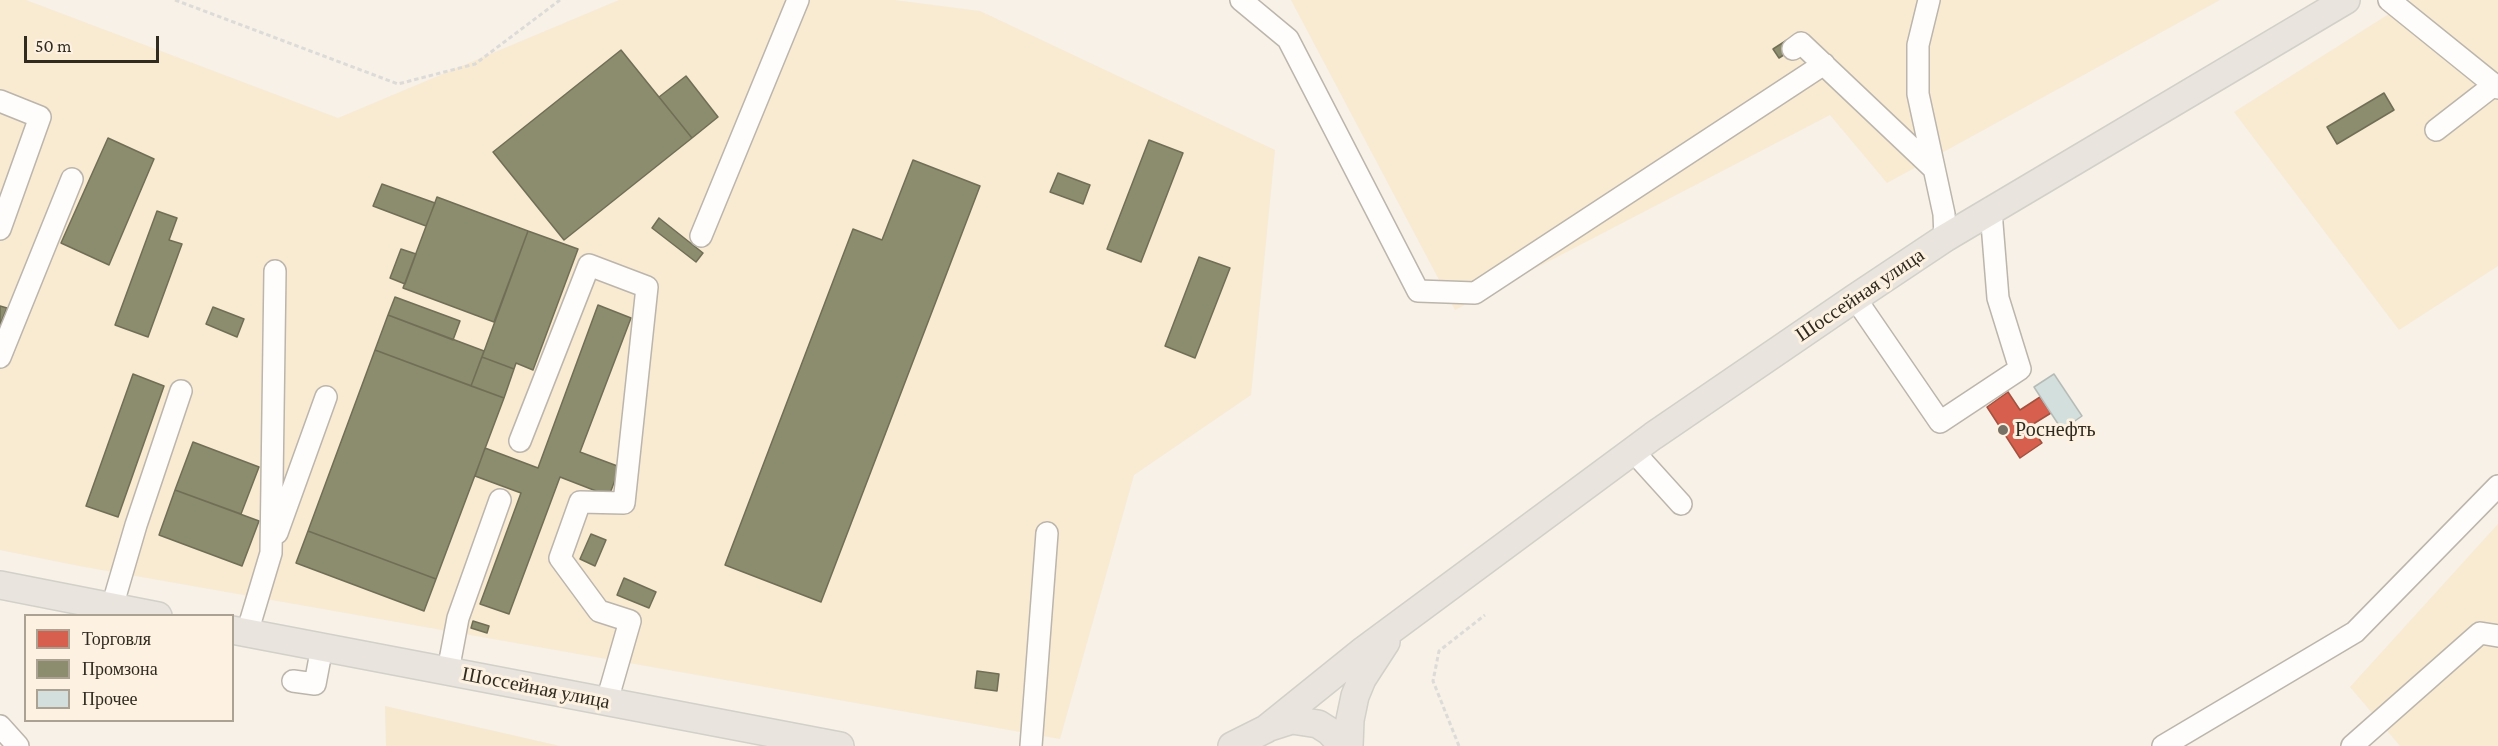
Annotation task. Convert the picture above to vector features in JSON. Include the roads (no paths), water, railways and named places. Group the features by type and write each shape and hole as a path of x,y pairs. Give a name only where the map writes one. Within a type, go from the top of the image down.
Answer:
{"main road":[{"name":"Шоссейная улица","path":"1232,746 1258,737 1397,627 1633,451 1855,298 1945,238 2346,0"},
{"path":"0,585 152,614"},
{"name":"Шоссейная улица","path":"1349,746 1350,720 1362,679 1397,627"},
{"name":"Шоссейная улица","path":"240,631 840,746"},
{"path":"1258,737 1292,720 1305,721 1329,731 1343,746"}],"lane":[{"path":"701,236 798,0"},
{"path":"1241,0 1288,39 1418,291 1475,293 1824,64"},
{"path":"1929,0 1918,45 1918,94 1944,214 1945,238"},
{"path":"2389,0 2496,87 2436,130"},
{"path":"1793,49 1801,42 1933,168"},
{"path":"0,101 40,117 0,230"},
{"path":"0,357 72,179"},
{"path":"1855,298 1940,422 2020,369 1998,298 1991,211"},
{"path":"520,441 589,265 647,287 624,503 580,502 560,558 599,611 630,621 607,701"},
{"path":"272,548 275,272"},
{"path":"112,607 136,525 181,391"},
{"path":"240,631 327,397"},
{"path":"1633,451 1681,504"},
{"path":"2163,746 2355,632 2498,486"},
{"path":"448,671 458,618 500,500"},
{"path":"1031,746 1047,533"},
{"path":"2352,746 2480,633 2498,636"},
{"path":"293,681 315,684 322,647"},
{"path":"0,726 18,746"}],"place":[{"name":"Роснефть","path":"2003,430"}]}
